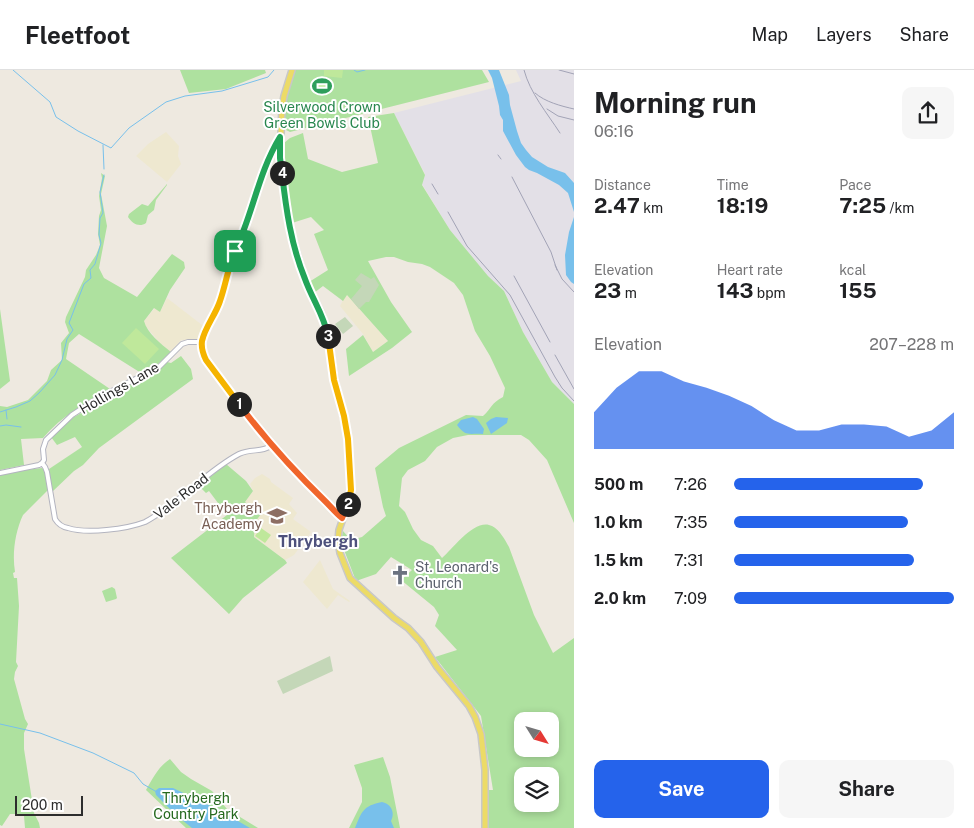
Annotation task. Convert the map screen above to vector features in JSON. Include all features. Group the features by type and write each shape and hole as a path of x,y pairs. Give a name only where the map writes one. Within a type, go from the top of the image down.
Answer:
{"main road":[{"path":"292,70 283,100 280,158 288,221 300,264 325,324 334,380 347,432 351,490 342,518 338,536 338,548 350,578 414,635 476,717 481,734 485,770 485,828"}],"street":[{"path":"280,137 262,173 246,225 229,265 220,301 202,342 203,353 206,360 255,426 304,481 342,518"},
{"name":"Hollings Lane","path":"42,463 46,440 72,415 98,398 159,367 182,344 202,342"},
{"name":"Vale Road","path":"42,463 47,472 57,522 68,528 98,530 138,525 145,522 224,463 245,451 265,450 272,445"},
{"path":"0,473 42,463"}],"shaded area":[{"path":"516,70 574,70 574,404 552,382 523,332 504,291 488,276 450,230 422,184 425,174 394,113 521,81"},
{"path":"166,132 179,146 178,156 181,164 167,182 136,156 148,144"},
{"path":"346,294 388,341 373,352 363,334 340,306"},
{"path":"167,298 206,328 198,339 181,340 171,352 159,342 145,325 144,321 155,308 160,312"},
{"name":"Thrybergh Academy","path":"262,474 293,498 289,504 297,513 293,519 311,532 294,555 285,560 254,537 255,522 245,502 253,491 250,484"},
{"path":"320,560 333,589 349,602 338,595 327,609 303,582"}],"green space":[{"path":"180,70 265,70 266,73 226,89 189,93"},
{"path":"295,70 482,70 489,82 290,132 286,130 284,125 284,117 286,100"},
{"path":"324,70 343,70 342,78 324,76"},
{"name":"Silverwood Crown Green Bowls Club","path":"316,79 329,80 327,93 315,91"},
{"path":"394,113 425,175 422,185 450,230 488,276 504,291 523,332 552,382 574,404 574,523 547,460 529,440 521,435 468,435 453,438 437,447 425,461 408,470 402,478 399,506 405,512 421,540 433,546 442,558 458,541 479,526 486,524 495,528 509,547 534,615 553,653 574,638 574,828 488,828 488,790 493,790 481,716 435,657 457,650 435,626 439,615 434,607 401,580 412,570 391,557 376,574 356,581 341,542 343,531 351,540 362,537 386,516 375,468 399,448 466,415 483,416 503,397 505,388 490,356 475,331 463,295 454,283 430,267 394,257 368,261 391,302 412,332 392,348 349,376 346,349 363,335 373,352 388,341 347,295 343,301 323,286 314,293 309,282 328,270 314,234 324,230 311,217 292,223 286,183 284,143 290,138 303,133 308,159 342,172 378,163 368,117"},
{"path":"101,173 105,176 101,194 107,226 99,268 104,278 137,297 172,254 184,262 185,268 170,290 160,312 154,308 144,321 151,334 171,352 157,365 141,373 79,334 69,343 66,359 110,389 66,417 43,438 21,439 24,465 0,470 0,406 7,407 28,400 47,381 51,370 62,360 61,343 69,333 65,322 66,317 85,277 86,270 100,245 98,234 101,210 99,196"},
{"path":"167,184 156,200 154,210 148,215 146,223 138,225 128,217 129,214 142,204 148,206"},
{"path":"361,273 371,279 374,277 379,285 369,302 366,302 359,309 351,299 362,286 355,280"},
{"path":"0,309 10,381 0,389"},
{"path":"345,317 353,326 343,334 335,324"},
{"path":"136,328 159,349 145,364 122,343"},
{"path":"181,356 191,369 193,379 99,448 52,492 49,469 82,447 75,437 57,445 51,437 74,417 161,368 167,362 171,363"},
{"path":"226,464 246,481 253,491 245,502 261,514 255,522 254,537 287,563 243,598 229,614 171,558 227,515 209,491 206,493 199,486"},
{"path":"42,468 45,471 49,489 23,515 15,543 15,572 13,573 14,578 17,578 19,606 16,662 18,666 14,679 28,724 24,733 24,749 34,813 40,828 25,828 24,816 19,814 10,814 2,826 0,825 0,475"},
{"path":"261,528 271,535 265,543 255,536"},
{"path":"112,587 115,589 117,598 106,602 102,591"},
{"path":"330,656 333,671 283,694 277,681"},
{"path":"383,757 390,777 400,828 349,828 362,802 362,788 354,765"},
{"name":"Thrybergh Country Park","path":"170,759 181,772 212,791 227,809 258,828 186,828 146,790 159,769"}],"water":[{"path":"488,70 499,70 509,95 521,143 526,150 532,157 548,167 565,173 574,183 574,212 568,193 559,185 529,170 516,155 503,131 503,120 500,115 492,78"},
{"path":"574,217 574,284 566,275 565,255"},
{"path":"473,417 477,419 484,429 483,434 465,433 457,425 461,420"},
{"path":"496,417 508,418 507,423 491,434 486,423"},
{"path":"159,788 173,788 219,810 250,828 192,828 156,795 155,791"},
{"path":"382,802 392,809 391,821 394,828 355,828 364,810 371,805"}],"waterway":[{"path":"13,70 50,102 56,117 111,148 129,128 166,102 185,96 222,91 268,77 274,70"},
{"path":"354,70 357,72 365,70"},
{"path":"103,145 104,169"},
{"path":"0,412 30,401 55,375 62,360 67,339 73,330 69,323 84,284 91,278 90,270 95,264 101,243 99,235 100,218 103,213 100,192 104,175"},
{"path":"6,410 7,419"},
{"path":"0,426 21,427"},
{"path":"0,724 40,733 93,753 134,773 143,784 155,791"}],"railway":[{"path":"524,70 535,95 560,133"},
{"path":"559,70 574,74"},
{"path":"535,93 548,101 574,109"},
{"path":"547,109 558,116 574,120"},
{"path":"498,155 501,159"},
{"path":"512,177 551,252 557,270"},
{"path":"432,184 438,194"},
{"path":"448,212 467,246 510,295 555,377 574,401"},
{"path":"555,265 562,279 574,292"},
{"path":"514,276 550,342"},
{"path":"555,355 574,389"}],"place":[{"name":"Silverwood Crown Green Bowls Club","path":"322,86"},
{"name":"Thrybergh Academy","path":"277,516"},
{"name":"St. Leonard's Church","path":"400,575"}],"district":[{"name":"Thrybergh","path":"318,541"}],"route":[{"path":"280,137 280,158 288,221 305,280 325,324 334,380 347,432 351,495 342,518 304,481 255,426 206,360 203,353 203,340 218,308 229,265 235,251 246,225 265,168 280,137"}]}
